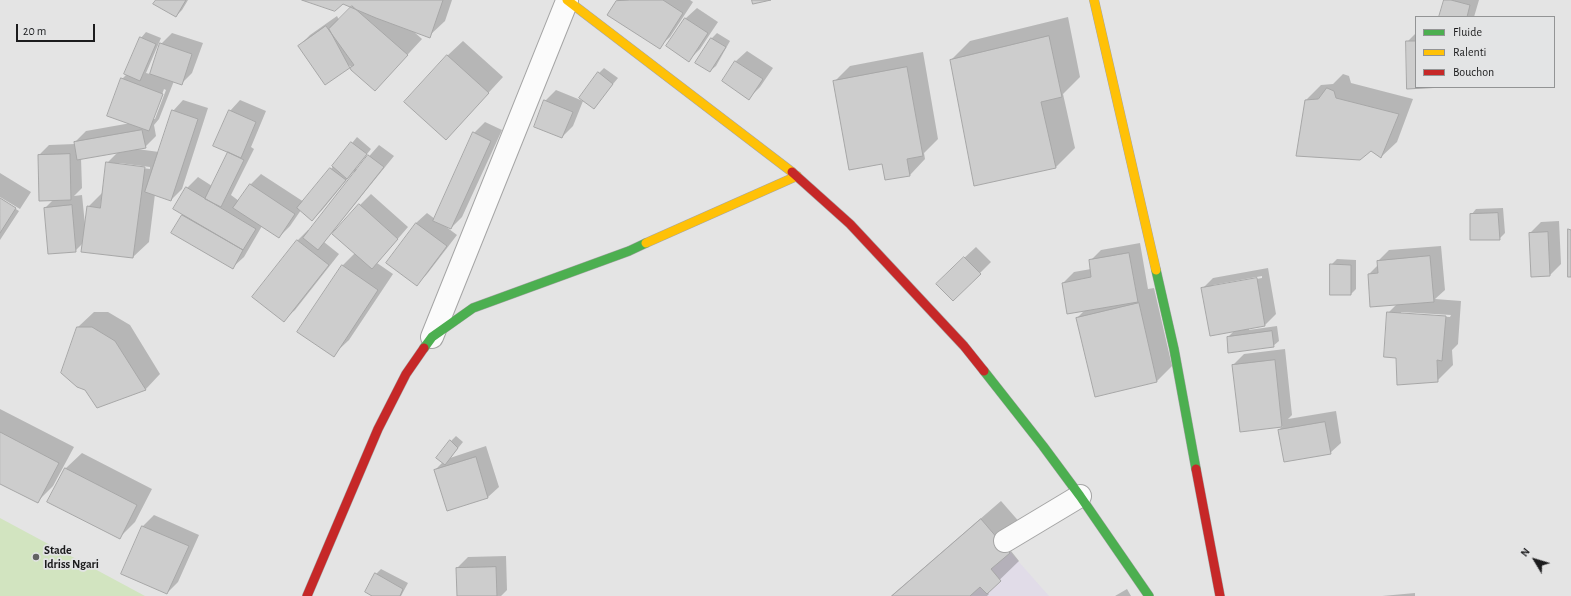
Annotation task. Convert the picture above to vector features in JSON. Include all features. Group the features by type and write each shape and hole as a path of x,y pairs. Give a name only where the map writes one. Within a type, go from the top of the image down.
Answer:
{"street":[{"path":"308,596 378,429 406,374 432,337 566,0 689,92 797,176 850,224 964,346 1043,446 1150,596"},
{"path":"1094,0 1174,349 1220,596"},
{"path":"432,337 473,308 629,251 797,176"},
{"path":"1005,541 1080,496"}],"shaded area":[{"path":"981,519 1049,596 892,596"}],"green space":[{"name":"Stade Idriss Ngari","path":"0,518 145,596 0,596"}],"building":[{"path":"156,0 186,0 176,17 153,4"},
{"path":"302,0 443,0 430,38 343,4 335,11"},
{"path":"663,0 683,13 660,49 607,15 616,1"},
{"path":"752,0 771,0 753,4"},
{"path":"1444,0 1451,0 1470,5 1467,16 1439,16"},
{"path":"352,6 408,55 375,91 351,70 329,29"},
{"path":"685,18 708,33 689,62 666,46"},
{"path":"326,26 354,65 325,85 298,46"},
{"path":"1049,36 1062,97 1041,102 1056,168 974,186 950,60"},
{"path":"140,37 156,44 140,81 124,74"},
{"path":"711,38 726,47 710,72 695,63"},
{"path":"1406,41 1415,41 1415,88 1425,88 1407,89"},
{"path":"160,43 192,54 182,85 150,74"},
{"path":"447,55 489,93 446,140 404,102"},
{"path":"735,61 763,79 749,100 722,81"},
{"path":"907,67 923,156 907,159 910,176 885,180 882,164 849,170 833,81"},
{"path":"598,72 613,84 594,109 579,98"},
{"path":"121,78 163,94 149,131 107,116"},
{"path":"1327,88 1334,91 1336,98 1399,114 1381,158 1371,151 1360,160 1296,156 1305,100 1318,99"},
{"path":"544,100 573,112 562,138 534,127"},
{"path":"172,110 198,119 171,201 145,192"},
{"path":"229,110 256,122 241,158 213,146"},
{"path":"142,130 146,148 77,160 74,142"},
{"path":"473,132 491,141 451,229 433,221"},
{"path":"351,142 367,154 347,179 332,166"},
{"path":"228,152 244,160 221,207 205,199"},
{"path":"70,154 71,200 39,201 38,155"},
{"path":"368,155 384,167 318,250 303,238"},
{"path":"106,162 145,167 133,258 81,252 87,206 100,208"},
{"path":"330,168 346,180 312,221 297,208"},
{"path":"250,184 295,214 279,238 233,208"},
{"path":"186,187 256,229 243,250 173,209"},
{"path":"0,198 16,208 0,233"},
{"path":"359,204 398,239 372,269 332,234"},
{"path":"72,205 76,252 48,254 44,208"},
{"path":"1498,213 1500,240 1470,240 1470,214"},
{"path":"182,215 243,250 233,269 171,233"},
{"path":"416,223 447,246 417,286 386,263"},
{"path":"1568,229 1571,230 1571,277 1568,277"},
{"path":"1548,232 1550,276 1531,277 1529,233"},
{"path":"297,240 329,265 284,322 252,297"},
{"path":"1129,253 1138,302 1067,314 1062,283 1091,277 1089,260"},
{"path":"1430,256 1434,302 1370,307 1368,274 1378,273 1377,261"},
{"path":"964,257 981,274 953,301 936,284"},
{"path":"1330,264 1351,265 1351,295 1330,295"},
{"path":"342,265 378,290 334,357 297,332"},
{"path":"1257,278 1265,326 1210,336 1201,288"},
{"path":"1139,303 1157,382 1095,397 1076,318"},
{"path":"1387,312 1446,316 1442,361 1437,360 1438,382 1397,385 1396,358 1384,357"},
{"path":"77,327 92,327 115,341 146,390 97,408 85,390 77,387 61,373"},
{"path":"1272,331 1274,347 1228,353 1227,337"},
{"path":"1275,360 1282,427 1240,432 1232,365"},
{"path":"1325,422 1331,454 1284,462 1278,430"},
{"path":"0,432 59,463 38,503 0,484"},
{"path":"450,440 458,448 445,465 436,458"},
{"path":"476,457 488,498 447,511 434,470"},
{"path":"65,468 137,505 120,539 47,502"},
{"path":"981,519 1010,553 991,569 1001,581 987,594 980,587 970,596 892,596"},
{"path":"142,526 189,546 167,594 121,574"},
{"path":"496,567 497,596 457,596 456,568"},
{"path":"375,573 403,589 400,596 372,596 365,592"}],"traffic: fast":[{"path":"424,348 432,337 473,308 629,251 646,243"},
{"path":"1156,270 1174,349 1196,469"},
{"path":"984,371 1080,496 1149,596"}],"traffic: slow":[{"path":"567,0 792,172"},
{"path":"1094,0 1156,270"},
{"path":"646,243 797,176"}],"traffic: jam":[{"path":"792,172 850,224 964,346 984,371"},
{"path":"307,596 378,429 406,374 424,348"},
{"path":"1196,469 1220,596"}],"place":[{"name":"Stade Idriss Ngari","path":"36,557"}]}
